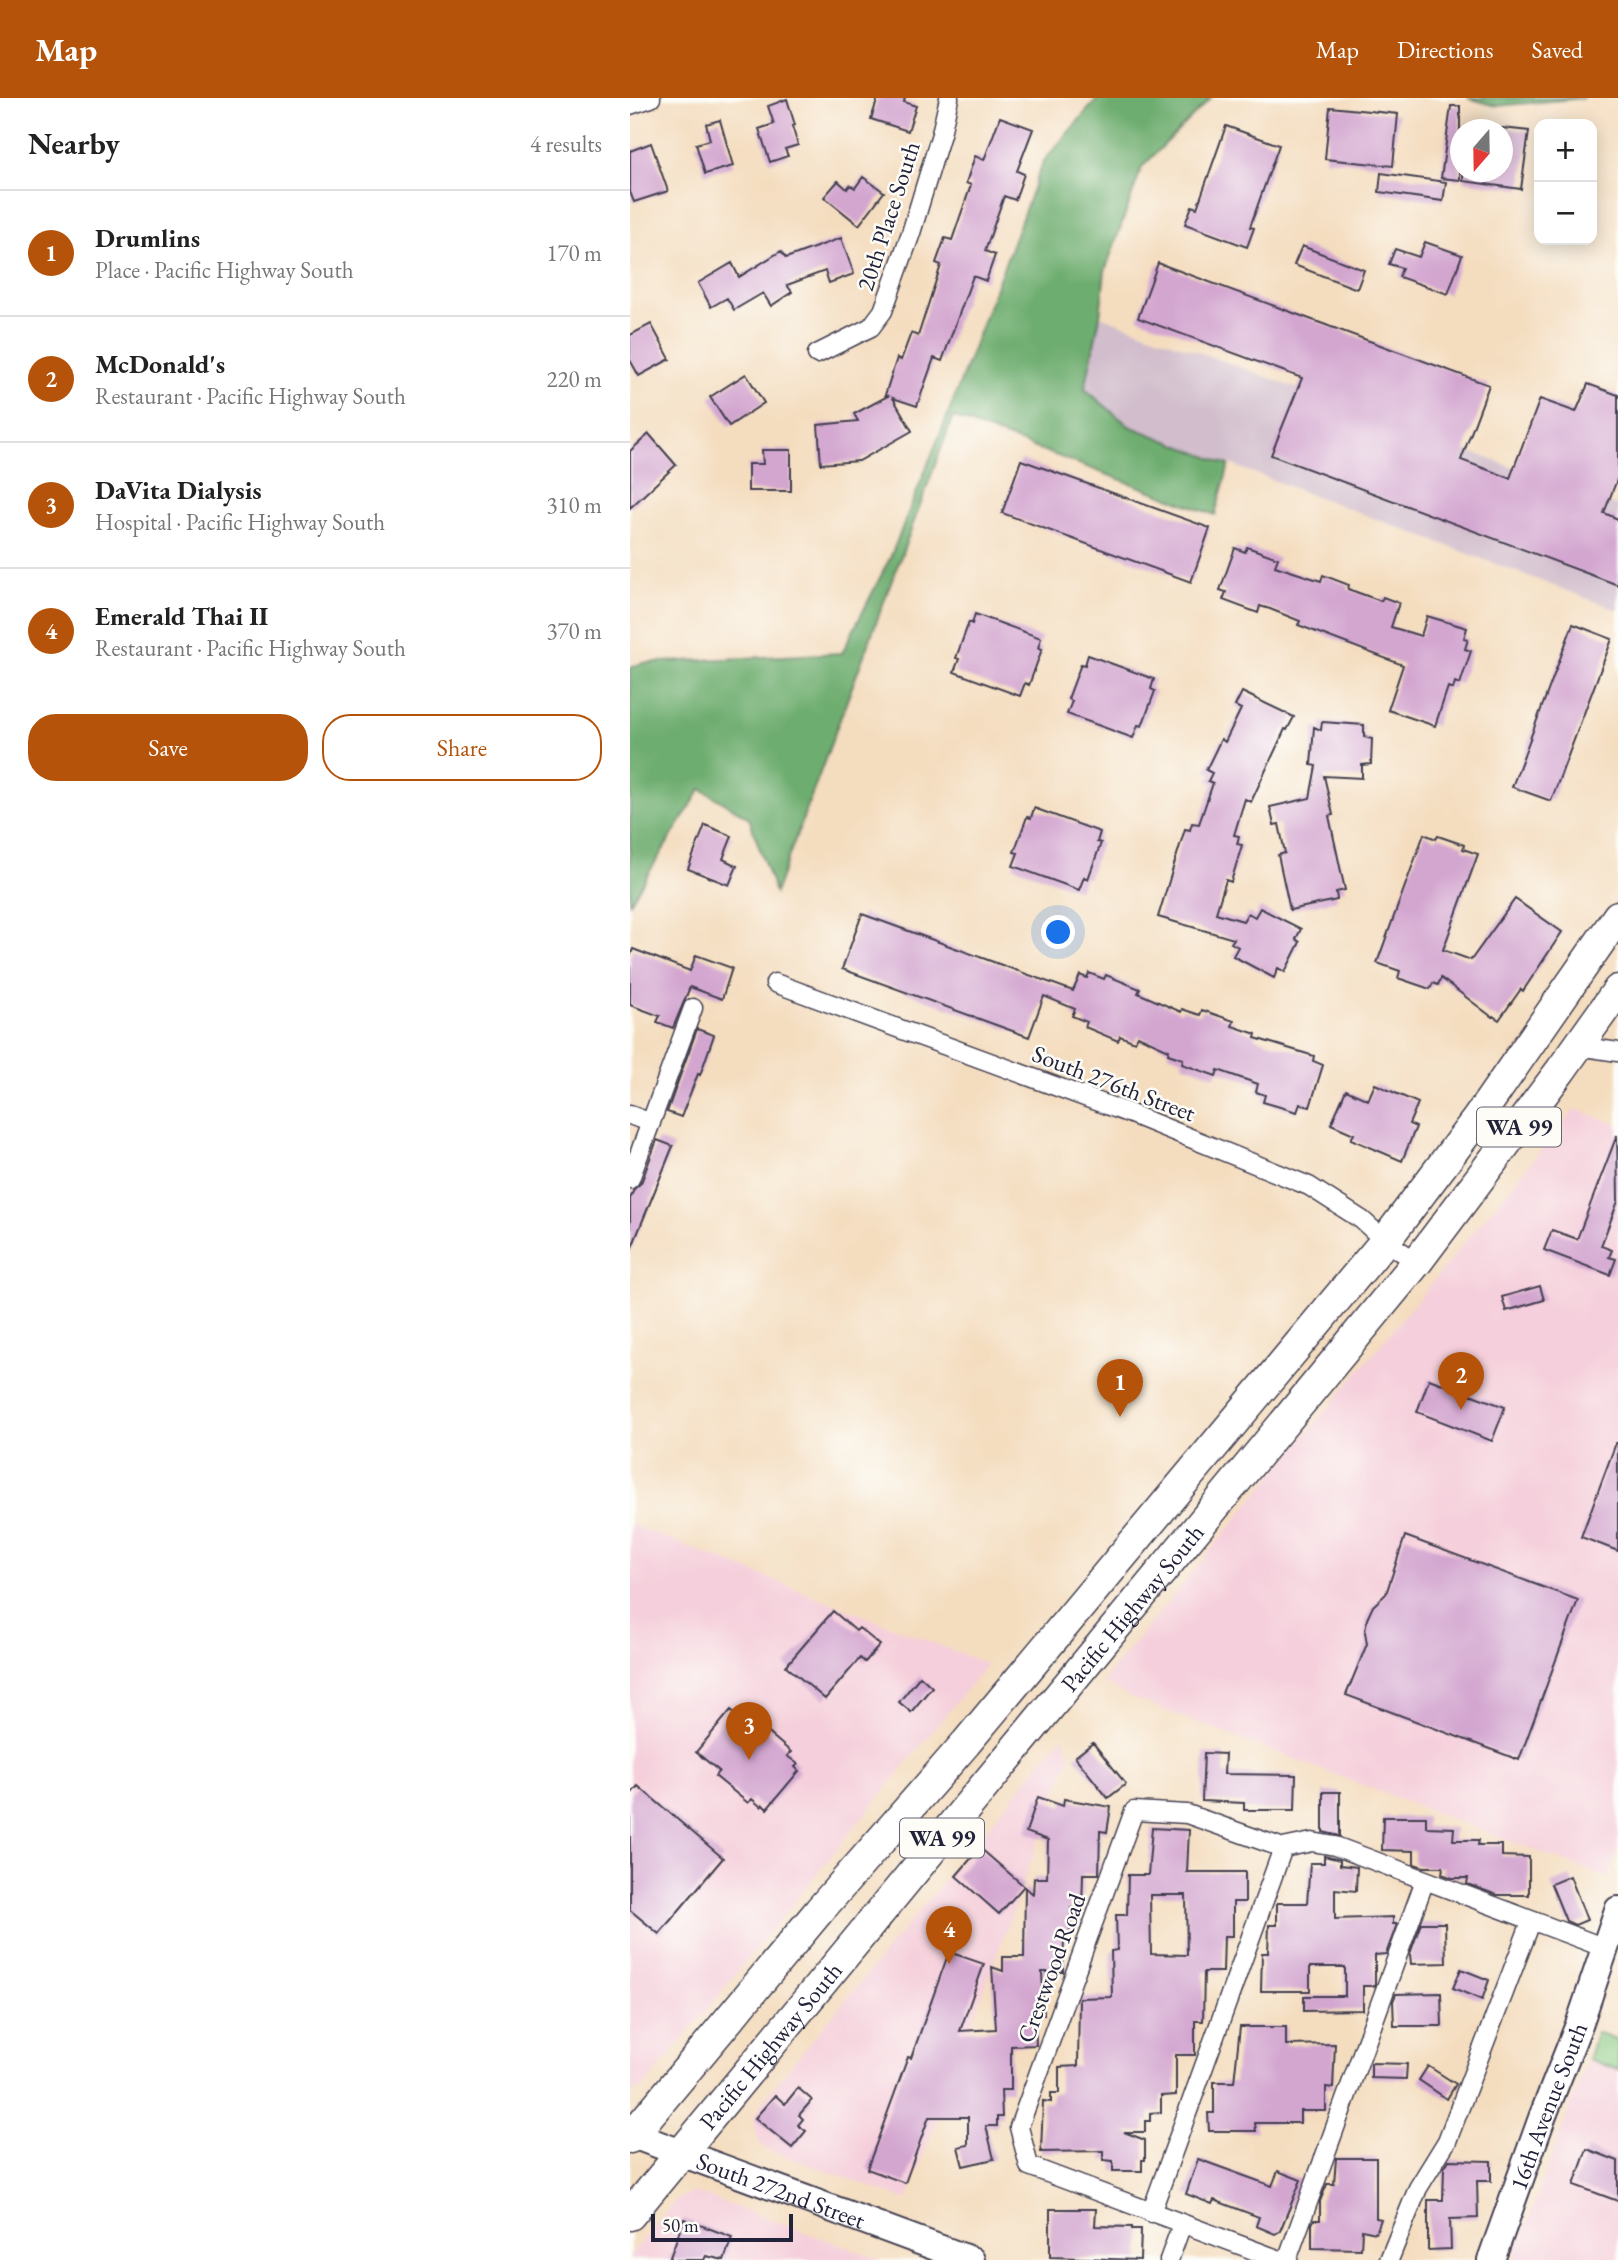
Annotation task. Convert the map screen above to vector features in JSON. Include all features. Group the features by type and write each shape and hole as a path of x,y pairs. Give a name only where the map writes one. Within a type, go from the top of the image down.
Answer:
{"main road":[{"name":"Pacific Highway South","path":"631,2135 811,1921 966,1743 1385,1241 1485,1107 1618,916"},
{"name":"Pacific Highway South","path":"630,2216 1418,1262 1618,990"},
{"name":"16th Avenue South","path":"1491,2260 1580,2022 1618,1910"},
{"name":"South 272nd Street","path":"631,2135 971,2260"}],"street":[{"name":"20th Place South","path":"817,354 871,327 883,311 911,233 949,98"},
{"name":"South 276th Street","path":"775,983 1131,1114 1309,1186 1362,1220 1385,1241 1418,1262"},
{"path":"630,1180 693,1008"},
{"path":"1578,1046 1618,1052"},
{"path":"630,1115 651,1123"},
{"name":"Crestwood Road","path":"1280,2260 1028,2166 1019,2127 1134,1811 1187,1814 1283,1848 1312,1842 1335,1846 1605,1948"},
{"path":"1151,2213 1283,1848"},
{"path":"1287,2260 1424,1880"},
{"path":"1389,2260 1418,2188 1447,2141 1531,1922"},
{"path":"1168,2260 1182,2224"}],"shaded area":[{"path":"1100,316 1618,506 1618,610 1129,426 1085,390"},
{"path":"1575,1109 1618,1125 1618,1850 1608,1878 1130,1697 1102,1682"},
{"path":"630,1524 987,1664 644,2087 630,2092"},
{"path":"1063,1736 1070,1755 907,2200 763,2148 756,2135 754,2120 763,2100"},
{"path":"1588,2059 1618,2070 1618,2260 1513,2260"},
{"path":"690,2193 697,2193 882,2260 630,2260 630,2255 676,2200"}],"green space":[{"path":"1098,98 1211,98 1142,167 1105,271 1100,316 1085,389 1129,426 1229,465 1215,515 953,417 775,893 749,818 701,789 630,903 630,668 642,663 842,653 890,558 949,412 1043,162"},
{"path":"1468,98 1585,98 1496,106"},
{"path":"1597,2032 1618,2040 1618,2070 1588,2059"}],"building":[{"path":"878,98 905,98 904,102 916,106 908,131 871,119"},
{"path":"787,99 798,145 785,149 788,156 770,162 759,129 774,124 768,106"},
{"path":"1451,106 1460,106 1460,119 1450,119 1450,179 1441,178"},
{"path":"1330,107 1398,114 1393,166 1325,159"},
{"path":"1000,117 1033,129 1017,171 1024,174 1015,200 1004,196 985,251 995,255 986,281 973,276 942,361 934,358 917,406 893,398 912,431 859,461 821,464 818,425 858,421 854,414 888,396 885,395 897,358 901,360 911,333 918,336 941,265 936,263 945,238 952,240 971,185 966,183 975,156 984,160"},
{"path":"720,120 733,166 705,174 696,144 710,140 706,124"},
{"path":"1226,126 1279,145 1250,227 1254,228 1247,247 1185,224 1192,206 1197,208"},
{"path":"1513,129 1529,131 1521,189 1470,182 1513,182"},
{"path":"651,143 668,191 634,202 630,192 630,151"},
{"path":"1381,173 1446,182 1443,201 1379,192"},
{"path":"863,177 884,192 859,225 824,197 838,181 847,189 850,185 855,188"},
{"path":"841,238 854,274 829,283 825,271 787,285 792,292 771,306 763,293 734,310 727,298 711,307 698,283 732,263 739,277 781,251 786,258"},
{"path":"1425,242 1462,255 1448,294 1399,277 1402,268 1389,264 1395,249 1419,257"},
{"path":"1302,246 1364,270 1357,289 1294,265"},
{"path":"1158,263 1489,385 1461,460 1510,478 1540,399 1576,412 1588,384 1618,395 1618,477 1604,513 1618,519 1618,585 1271,455 1302,378 1138,318"},
{"path":"651,324 670,359 639,376 630,360 630,335"},
{"path":"746,374 764,403 729,426 710,397"},
{"path":"649,434 676,465 630,508 630,451"},
{"path":"762,450 791,450 791,491 748,491 748,464 763,464"},
{"path":"1021,460 1210,528 1191,582 1002,513"},
{"path":"1247,547 1278,558 1275,566 1321,581 1323,575 1349,585 1348,589 1381,601 1383,597 1399,603 1391,627 1421,636 1427,616 1467,628 1465,649 1471,651 1460,684 1455,682 1453,689 1448,687 1435,726 1388,710 1403,665 1298,625 1300,621 1270,609 1260,606 1258,613 1223,600 1226,592 1220,590 1235,548 1245,552"},
{"path":"975,614 1041,638 1038,648 1042,649 1029,685 1025,683 1020,696 954,672 959,659 956,658 969,622 972,624"},
{"path":"1573,624 1612,639 1551,801 1512,787"},
{"path":"1088,655 1154,679 1151,689 1155,691 1142,726 1138,725 1133,738 1067,714 1072,701 1068,699 1081,664 1085,665"},
{"path":"1242,692 1294,717 1287,730 1285,729 1251,802 1245,799 1234,835 1239,836 1237,844 1242,845 1231,882 1226,880 1216,913 1243,921 1248,913 1255,917 1260,908 1301,929 1296,939 1300,942 1285,972 1278,968 1274,978 1233,956 1238,947 1231,943 1234,939 1158,917 1185,829 1190,830 1192,823 1199,824 1213,783 1208,781 1212,773 1206,770 1221,739 1225,742 1241,709 1235,706"},
{"path":"1322,722 1364,725 1364,737 1372,739 1371,764 1362,765 1362,778 1324,776 1333,815 1329,816 1345,890 1336,892 1337,900 1290,910 1278,855 1285,853 1279,824 1274,825 1270,807 1310,798 1316,766 1311,765 1314,727 1321,730"},
{"path":"1034,808 1100,832 1097,842 1101,843 1088,879 1084,877 1079,890 1013,866 1018,853 1014,852 1027,817 1031,818"},
{"path":"705,825 732,836 723,859 737,866 729,885 688,869"},
{"path":"1424,834 1464,845 1463,849 1478,854 1443,950 1471,960 1515,899 1562,932 1523,991 1521,989 1499,1020 1441,978 1438,985 1433,983 1430,989 1398,978 1400,971 1377,963"},
{"path":"862,914 1073,991 1080,975 1087,978 1089,973 1104,979 1106,975 1140,989 1138,993 1181,1012 1182,1009 1200,1015 1202,1010 1234,1021 1232,1026 1256,1034 1255,1038 1314,1056 1313,1061 1323,1065 1310,1107 1300,1104 1297,1112 1263,1102 1265,1095 1256,1092 1258,1084 1218,1070 1216,1076 1182,1064 1183,1059 1168,1054 1169,1050 1138,1036 1135,1042 1120,1036 1118,1041 1085,1027 1087,1022 1072,1016 1075,1009 1044,996 1029,1037 842,969"},
{"path":"633,949 690,971 696,955 732,968 722,999 690,987 673,1028 657,1022 660,1016 630,1005 630,957"},
{"path":"697,1029 714,1035 681,1117 667,1112"},
{"path":"1375,1084 1418,1103 1409,1124 1416,1127 1402,1161 1351,1139 1354,1134 1331,1124 1346,1090 1368,1100"},
{"path":"1617,1135 1618,1201 1601,1246 1612,1250 1609,1257 1616,1259 1610,1275 1544,1250 1552,1230 1577,1239"},
{"path":"657,1140 673,1146 630,1252 630,1199 634,1189 641,1183"},
{"path":"1540,1286 1544,1300 1506,1311 1502,1297"},
{"path":"1429,1379 1505,1407 1492,1441 1417,1412"},
{"path":"1618,1443 1618,1551 1581,1537"},
{"path":"1405,1536 1578,1600 1519,1760 1346,1695 1367,1644 1367,1619 1373,1606 1386,1594"},
{"path":"833,1611 856,1631 859,1628 880,1645 865,1662 860,1658 825,1699 786,1666"},
{"path":"920,1676 932,1687 911,1712 899,1702"},
{"path":"731,1710 753,1728 757,1723 791,1752 787,1756 798,1764 795,1767 799,1771 767,1809 752,1799 748,1803 715,1776 719,1771 696,1752"},
{"path":"1093,1743 1126,1784 1108,1798 1075,1757"},
{"path":"1204,1753 1225,1754 1224,1774 1296,1775 1295,1810 1244,1810 1244,1803 1202,1801"},
{"path":"638,1786 723,1858 659,1934 630,1910 630,1795"},
{"path":"1323,1792 1340,1792 1340,1836 1323,1832"},
{"path":"1038,1797 1063,1806 1064,1799 1111,1807 1107,1832 1100,1831 1099,1874 1083,1874 1082,1909 1071,1908 1070,1938 1064,1938 1063,1972 1042,1972 1044,2015 1035,2015 1036,2045 1011,2046 1011,2090 1001,2090 1002,2117 997,2117 997,2126 986,2126 994,2159 963,2166 958,2147 968,2145 968,2117 929,2117 905,2183 867,2169 949,1952 984,1964 960,2031 996,2029 992,1967 1003,1971 1003,1957 1024,1957 1025,1887 1033,1894 1034,1878 1047,1878 1048,1840 1026,1832"},
{"path":"1383,1817 1426,1817 1426,1827 1454,1828 1453,1840 1479,1840 1478,1845 1502,1845 1502,1856 1529,1857 1529,1895 1497,1895 1467,1884 1468,1878 1452,1878 1442,1874 1443,1867 1414,1864 1414,1851 1382,1850"},
{"path":"1152,1828 1189,1830 1187,1872 1245,1872 1245,1902 1233,1902 1233,1936 1224,1936 1223,1972 1204,1972 1203,2021 1195,2021 1195,2055 1176,2055 1176,2095 1161,2096 1161,2112 1150,2113 1150,2121 1145,2121 1145,2132 1124,2132 1145,2140 1142,2171 1113,2171 1113,2161 1103,2160 1103,2151 1041,2152 1043,2101 1051,2102 1051,2093 1059,2093 1059,2067 1078,2066 1079,1998 1112,1997 1111,1951 1117,1950 1116,1915 1127,1915 1128,1875 1148,1875","holes":["1150,1895 1186,1895 1187,1955 1151,1954"]},
{"path":"980,1848 1024,1886 999,1914 956,1876"},
{"path":"1324,1856 1340,1860 1340,1865 1357,1867 1356,1891 1335,1889 1335,1919 1393,1917 1393,1924 1397,1924 1386,1954 1375,1955 1375,1986 1363,1986 1363,2010 1304,2011 1304,1996 1345,1996 1345,1967 1310,1967 1310,1991 1261,1991 1262,1953 1268,1953 1269,1925 1277,1925 1277,1903 1307,1903 1310,1863 1324,1863"},
{"path":"1570,1876 1587,1920 1575,1925 1566,1921 1551,1884"},
{"path":"1421,1923 1445,1923 1446,1963 1411,1964 1410,1954"},
{"path":"1461,1969 1489,1980 1482,2000 1453,1988"},
{"path":"1441,1993 1442,2026 1394,2026 1393,2001 1396,1994"},
{"path":"1240,2027 1286,2027 1286,2045 1335,2044 1333,2088 1326,2087 1326,2111 1300,2111 1300,2123 1255,2123 1256,2131 1209,2131 1208,2113 1214,2113 1214,2082 1234,2082"},
{"path":"1371,2063 1407,2064 1406,2079 1371,2078"},
{"path":"1428,2066 1456,2084 1447,2099 1419,2080"},
{"path":"798,2088 812,2100 799,2115 803,2119 798,2125 806,2131 792,2148 755,2118 775,2095 785,2104"},
{"path":"1587,2149 1618,2161 1618,2201 1574,2185"},
{"path":"1336,2158 1376,2158 1376,2218 1381,2219 1376,2233 1362,2230 1361,2249 1312,2248 1312,2224 1314,2220 1320,2220 1320,2201 1327,2184 1334,2184"},
{"path":"1198,2159 1272,2186 1278,2171 1301,2180 1280,2231 1275,2234 1256,2226 1259,2217 1214,2200 1212,2204 1186,2194"},
{"path":"1449,2160 1491,2161 1491,2181 1477,2181 1478,2218 1450,2219 1451,2249 1428,2250 1428,2200 1443,2200 1444,2168"},
{"path":"1050,2209 1096,2209 1095,2226 1141,2229 1140,2260 1050,2257"},
{"path":"684,2219 732,2237 724,2260 706,2256 704,2260 669,2260"}],"place":[{"name":"McDonald's","path":"1461,1410"},
{"name":"Drumlins","path":"1120,1417"},
{"name":"DaVita Dialysis","path":"749,1760"},
{"name":"Emerald Thai II","path":"949,1964"}]}
